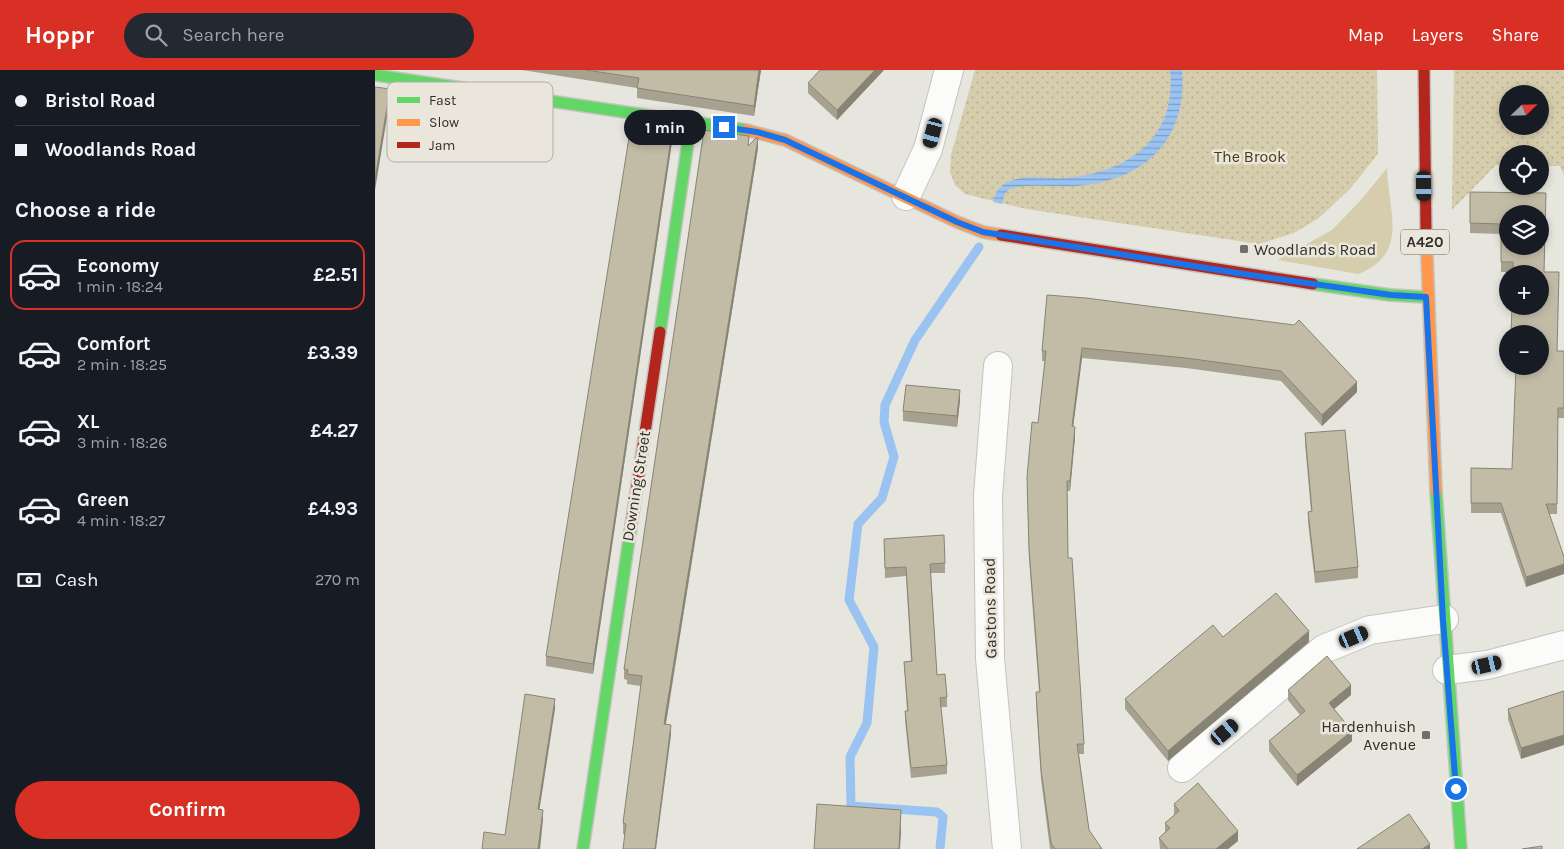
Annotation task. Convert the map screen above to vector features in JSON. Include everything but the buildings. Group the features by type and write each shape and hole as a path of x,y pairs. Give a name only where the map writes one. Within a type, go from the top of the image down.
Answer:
{"street":[{"path":"906,196 929,149 949,70"},
{"name":"A420","path":"1423,70 1426,297 1443,620 1461,849"},
{"path":"375,75 422,82"},
{"path":"553,101 757,132 785,140 974,229 1018,239 1369,292 1426,297"},
{"name":"Downing Street","path":"583,849 691,122"},
{"name":"Gastons Road","path":"998,366 988,496 991,658 1007,849"},
{"path":"1182,768 1324,650 1369,630 1443,620"},
{"path":"1447,670 1487,665 1564,645"}],"green space":[{"name":"The Brook","path":"975,70 1377,70 1378,154 1350,189 1319,218 1294,233 1259,244 1026,209 965,194 955,185 950,172 951,155"},
{"path":"1454,70 1564,70 1564,175 1560,166 1549,166 1549,145 1499,145 1499,165 1496,165 1452,210"},
{"path":"1387,168 1392,230 1390,243 1385,255 1374,265 1358,274 1278,260 1332,230 1361,200"}],"water":[{"path":"1170,70 1182,70 1182,95 1178,117 1169,136 1157,152 1141,166 1122,176 1100,182 1076,186 1011,188 1005,193 1002,204 993,202 1000,188 1014,180 1029,177 1065,178 1088,175 1109,169 1128,160 1144,148 1157,133 1166,115 1170,94"}],"waterway":[{"path":"940,849 943,817 937,812 851,806 850,757 867,723 874,647 849,600 858,524 882,498 894,457 884,422 885,405 915,340 979,247"}],"traffic: fast":[{"path":"375,75 422,82"},
{"path":"553,101 746,130"},
{"path":"660,332 691,122"},
{"path":"1313,284 1390,295 1426,297"},
{"path":"1436,491 1461,849"},
{"path":"583,849 631,526"}],"traffic: slow":[{"path":"746,130 785,140 957,222 983,232 1001,235"},
{"path":"1426,230 1436,491"}],"traffic: jam":[{"path":"1424,70 1426,230"},
{"path":"1001,235 1313,284"},
{"path":"631,526 660,332"}],"place":[{"name":"Woodlands Road","path":"1244,249"},
{"name":"Hardenhuish Avenue","path":"1426,735"}],"route":[{"path":"724,127 757,132 785,140 906,196 957,222 983,232 1237,273 1391,295 1426,297 1443,620 1456,789"}]}
